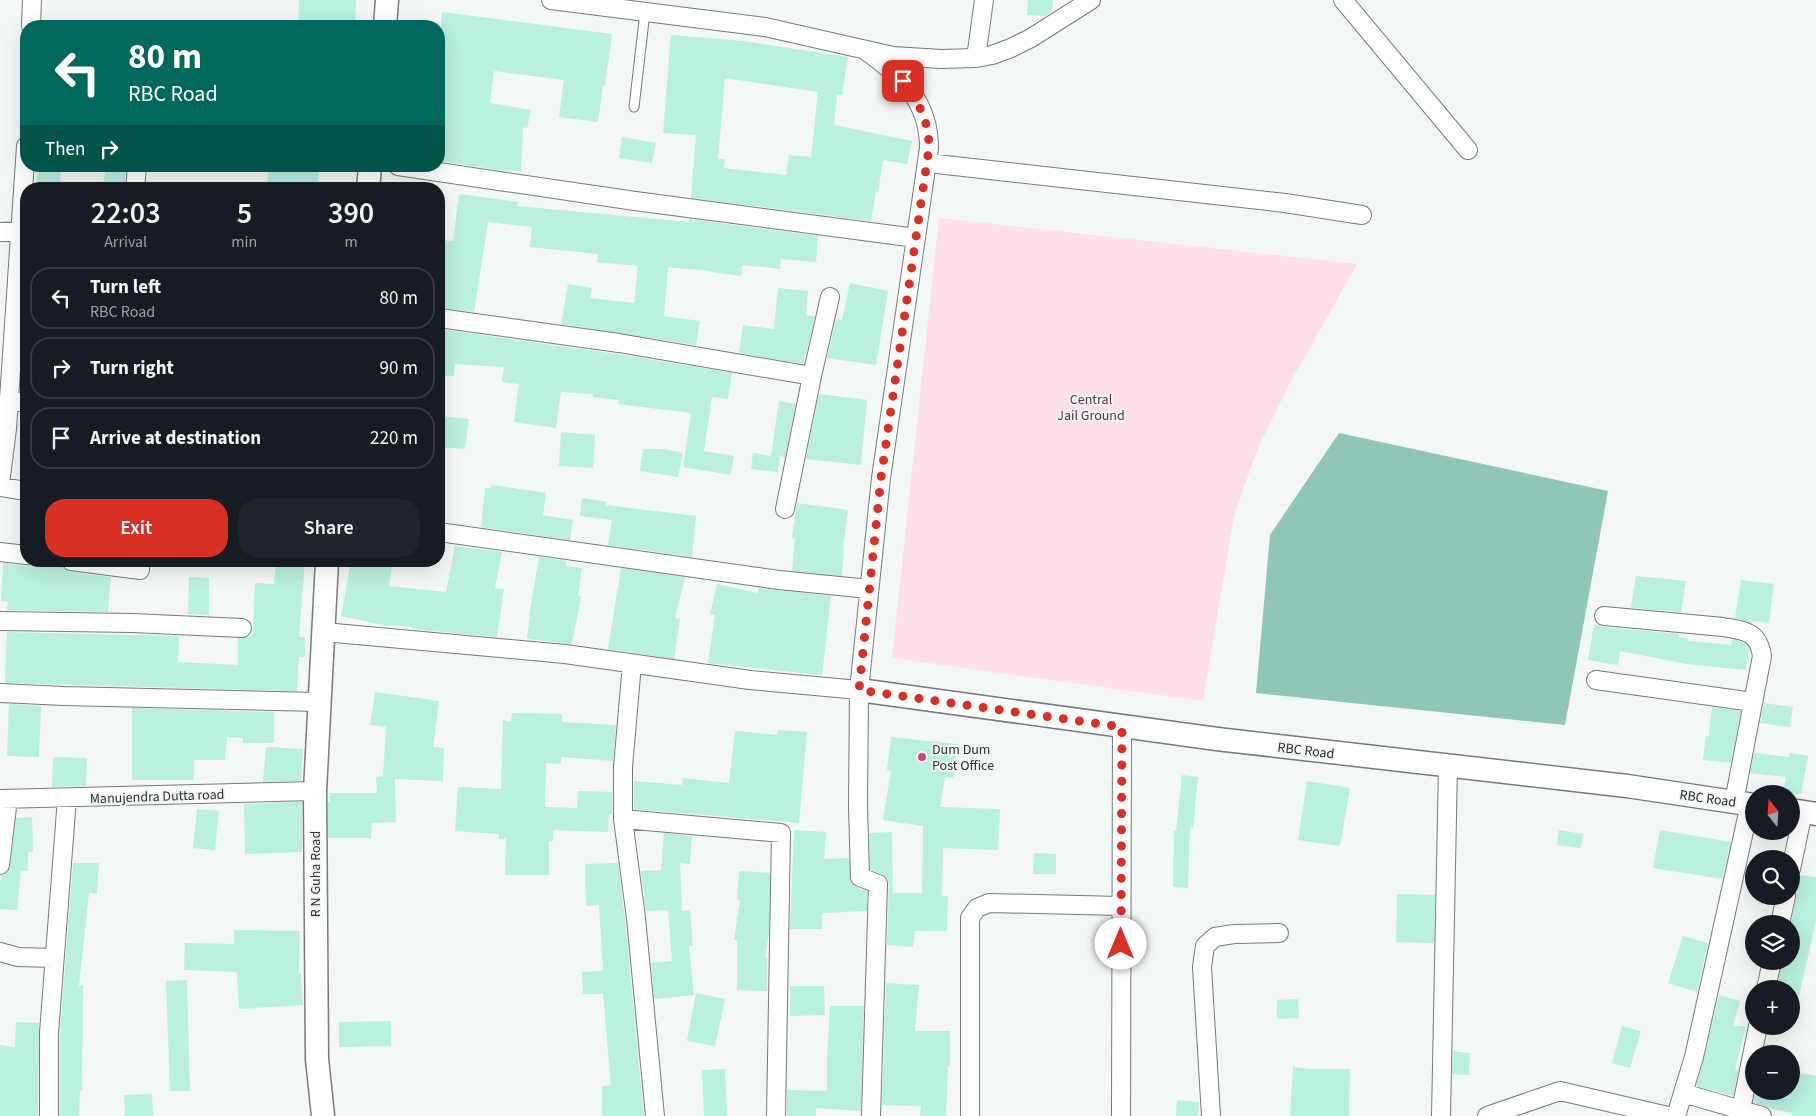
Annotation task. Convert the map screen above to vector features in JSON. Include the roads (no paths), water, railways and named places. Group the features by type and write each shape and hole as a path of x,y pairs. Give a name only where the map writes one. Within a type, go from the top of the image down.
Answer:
{"street":[{"path":"32,0 32,20"},
{"path":"385,20 387,0"},
{"path":"551,0 764,27 866,51 926,59 976,58 992,55 1031,38 1091,0"},
{"path":"976,58 984,0"},
{"path":"1343,0 1468,150"},
{"path":"866,51 903,81 921,107 929,134 928,163 881,478 859,690 858,806 860,877 878,884 871,1116"},
{"path":"928,163 1286,204 1362,215"},
{"path":"439,172 635,201 916,238"},
{"path":"0,232 20,230"},
{"path":"20,264 8,400 3,429 0,486 20,490"},
{"path":"785,509 830,297"},
{"path":"445,319 619,343 812,376"},
{"path":"8,400 20,402"},
{"path":"445,533 779,580 869,590"},
{"path":"0,552 20,554"},
{"path":"117,567 140,570 140,567"},
{"name":"R N Guha Road","path":"323,1116 317,1059 315,791 328,567"},
{"path":"1604,616 1723,627 1741,630 1754,636 1760,644 1762,656 1753,702 1747,785"},
{"path":"0,621 132,623 242,628"},
{"path":"324,632 565,654 750,680 859,690"},
{"path":"632,664 623,767 623,819 636,918 655,1116"},
{"path":"1596,680 1753,702"},
{"name":"RBC Road","path":"859,690 1217,740 1627,786 1745,804"},
{"path":"0,693 319,702"},
{"path":"1121,1116 1122,727"},
{"path":"1441,1116 1448,766"},
{"name":"Manujendra Dutta road","path":"4,799 315,791"},
{"path":"49,1116 48,1033 67,798"},
{"path":"0,865 4,799"},
{"path":"1676,1116 1698,1039 1745,809"},
{"path":"1795,850 1804,812"},
{"path":"623,819 781,833 776,1116"},
{"path":"970,1116 970,918 977,908 989,903 1121,906"},
{"path":"1211,1116 1202,967 1205,946 1215,937 1234,934 1279,933"},
{"path":"0,952 18,957 54,958"},
{"path":"1741,1110 1756,1035"},
{"path":"1487,1116 1560,1091 1668,1116"},
{"path":"1683,1093 1762,1116"}],"lane":[{"path":"634,107 646,12"}],"place":[{"name":"Dum Dum Post Office","path":"922,757"}],"park label":[{"name":"Central Jail Ground","path":"1091,408"}]}
